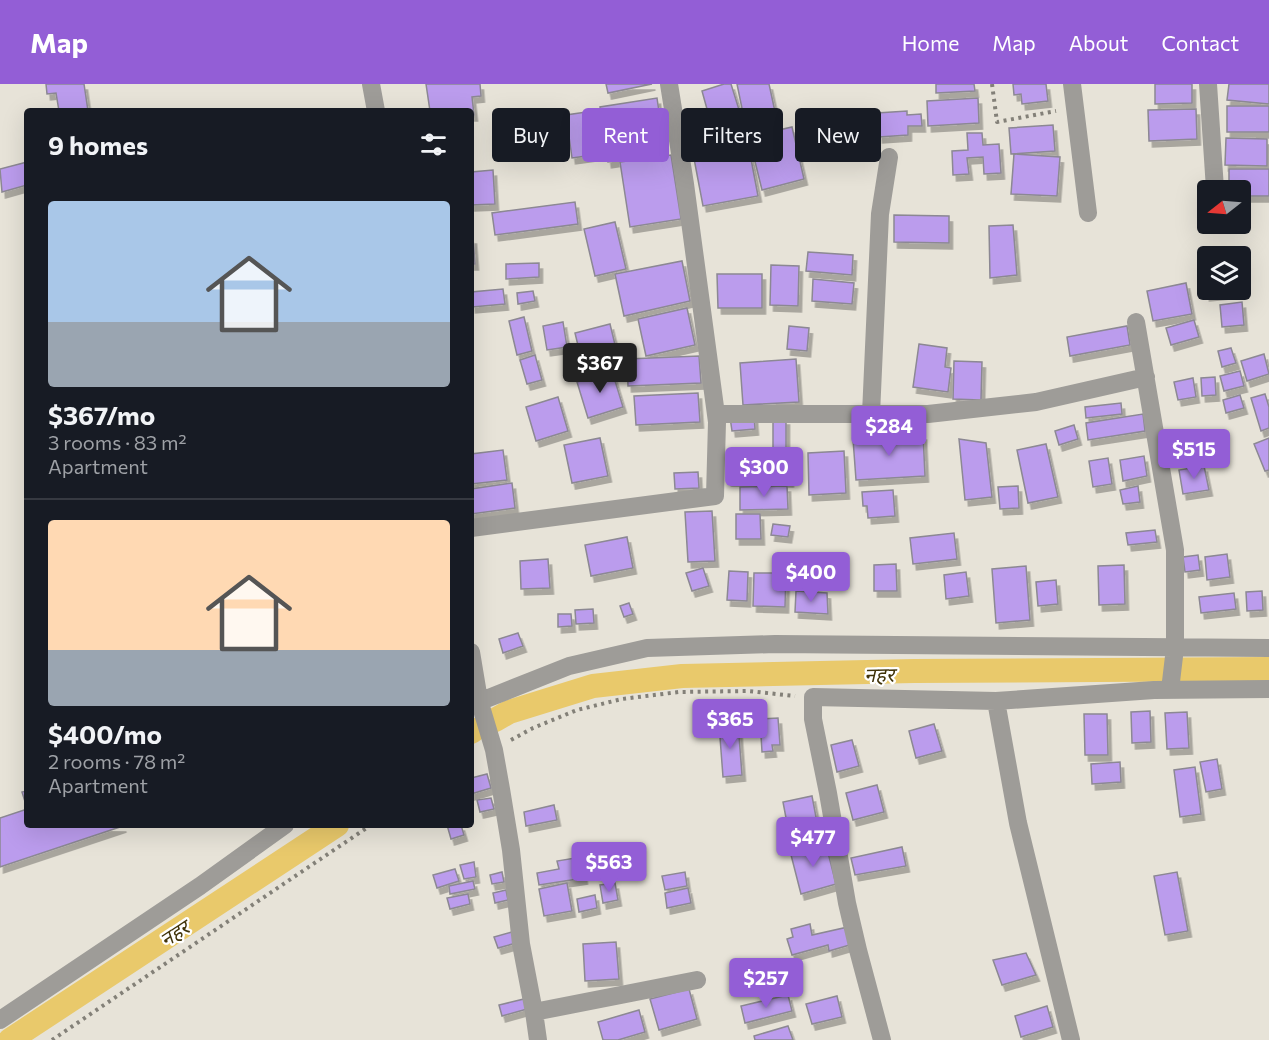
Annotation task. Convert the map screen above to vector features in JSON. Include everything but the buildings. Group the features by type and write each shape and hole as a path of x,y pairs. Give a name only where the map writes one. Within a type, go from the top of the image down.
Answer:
{"street":[{"path":"371,84 375,108"},
{"path":"474,528 715,496 716,414 669,84"},
{"path":"1072,84 1088,213"},
{"path":"1208,84 1214,180"},
{"path":"871,414 880,214 889,157"},
{"path":"1136,322 1174,550 1175,648 1170,690"},
{"path":"716,414 928,414 1036,402 1146,377"},
{"path":"538,1040 521,944 511,850 494,750 475,702 569,666 647,648 775,644 1269,648"},
{"path":"882,1040 847,903 813,719 813,697 996,701 1170,690 1269,689"},
{"path":"996,701 1018,823 1071,1040"},
{"path":"0,1020 200,886 281,828"},
{"path":"534,1011 697,980"}],"path":[{"path":"992,84 997,122 1075,108"},
{"path":"494,750 533,728 577,710 622,699 679,692 748,691 813,697"},
{"path":"52,1040 367,828"}],"waterway":[{"name":"नहर","path":"495,720 509,712 593,686 682,676 914,671 1269,669"},
{"name":"नहर","path":"10,1040 332,828"}]}
